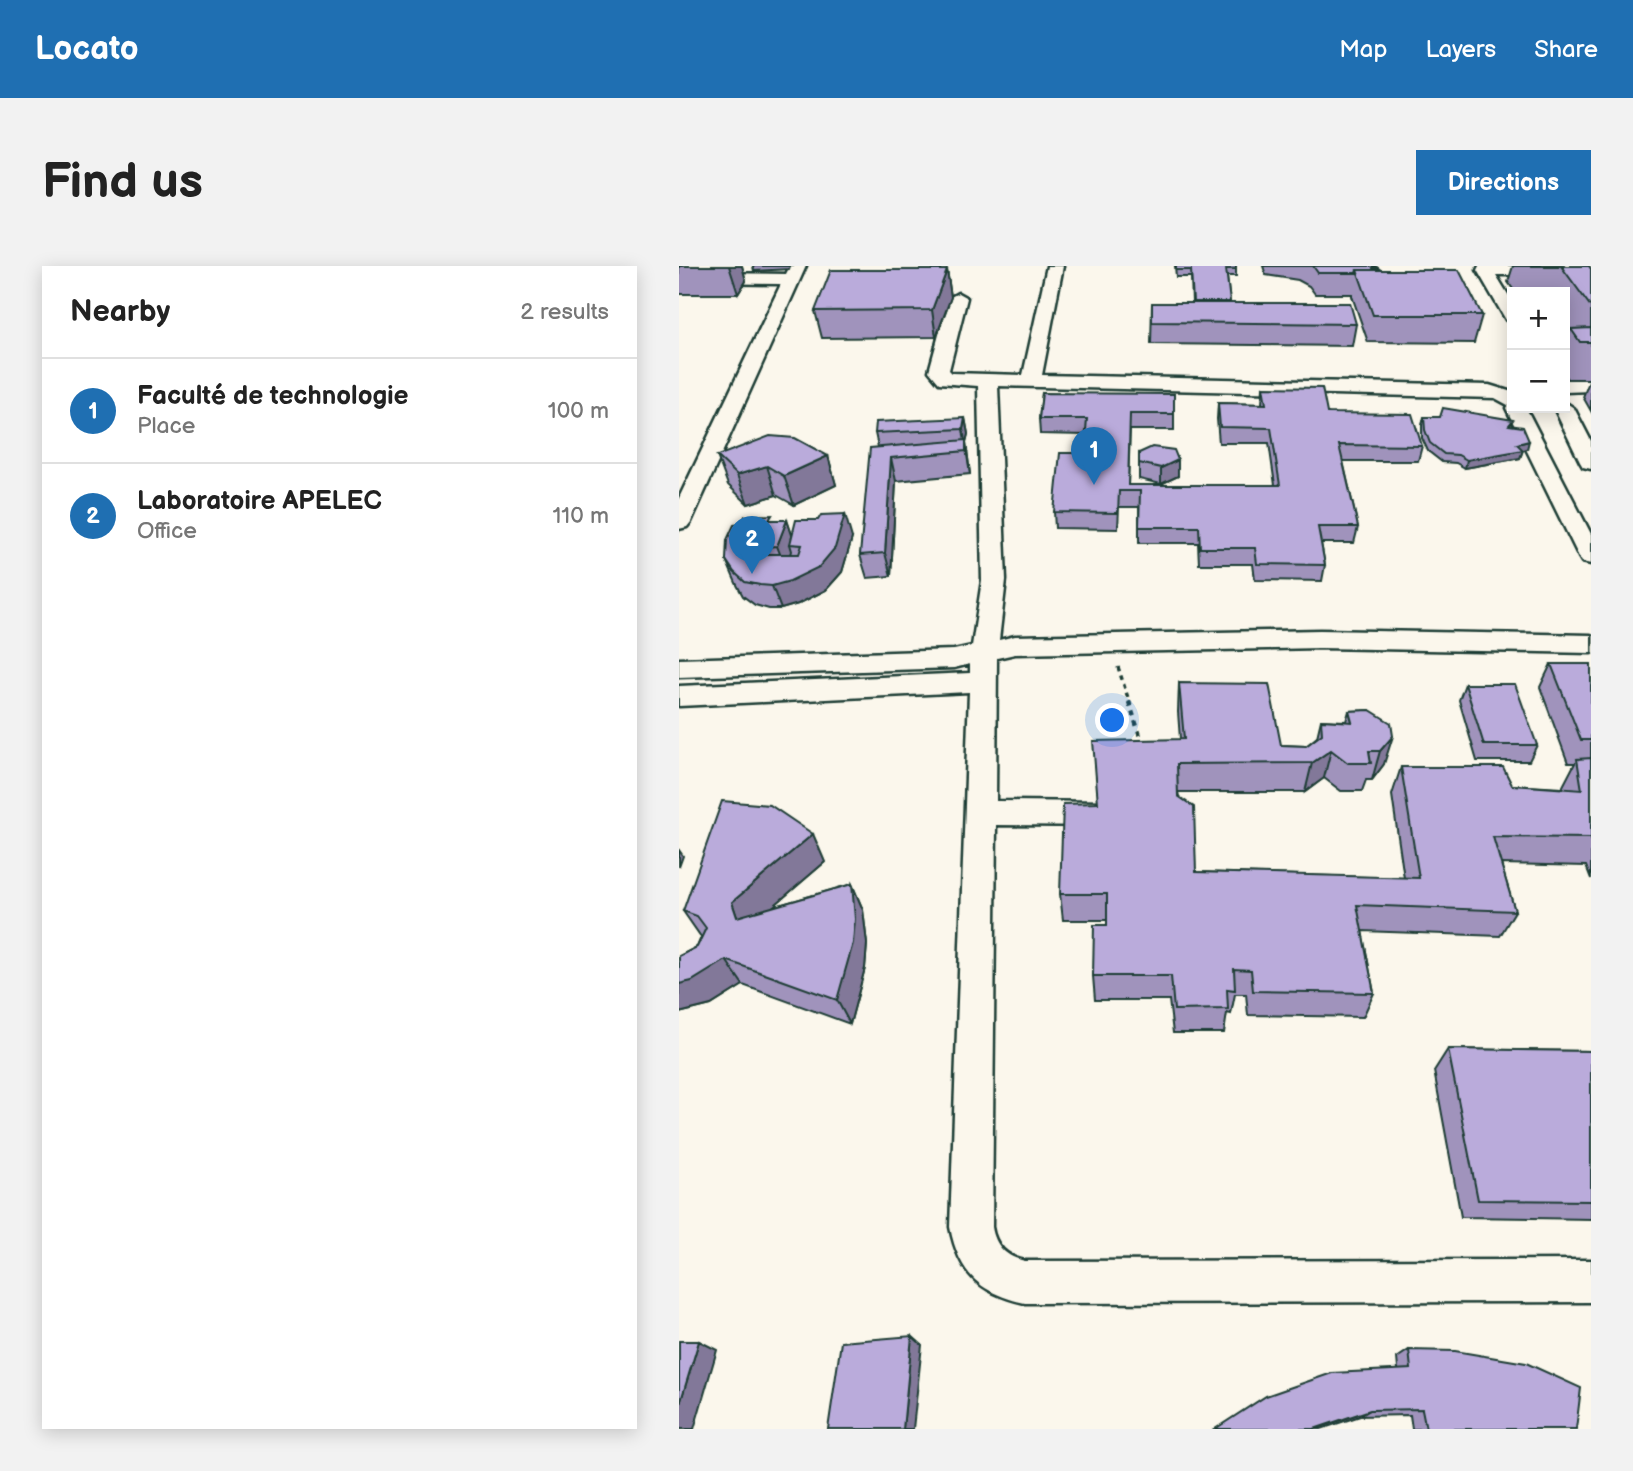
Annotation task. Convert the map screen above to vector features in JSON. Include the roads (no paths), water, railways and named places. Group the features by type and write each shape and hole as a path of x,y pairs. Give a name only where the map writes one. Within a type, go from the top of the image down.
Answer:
{"street":[{"path":"1031,382 1055,266"},
{"path":"1507,307 1485,270 1541,267 1557,270 1591,309"},
{"path":"679,522 795,272 735,272 689,278"},
{"path":"958,299 939,374 951,379 1489,391 1507,397"},
{"path":"988,380 994,580 984,667 971,1227 973,1244 981,1259 993,1271 1007,1279 1024,1282 1591,1281"},
{"path":"1570,386 1591,386"},
{"path":"1519,413 1591,557"},
{"path":"1566,413 1591,462"},
{"path":"679,696 984,667 1015,645 1320,639 1591,644"},
{"path":"679,668 954,659 984,667"},
{"path":"981,813 1132,814"}],"place":[{"name":"Faculté de technologie","path":"1094,485"},
{"name":"Laboratoire APELEC","path":"752,574"}]}
